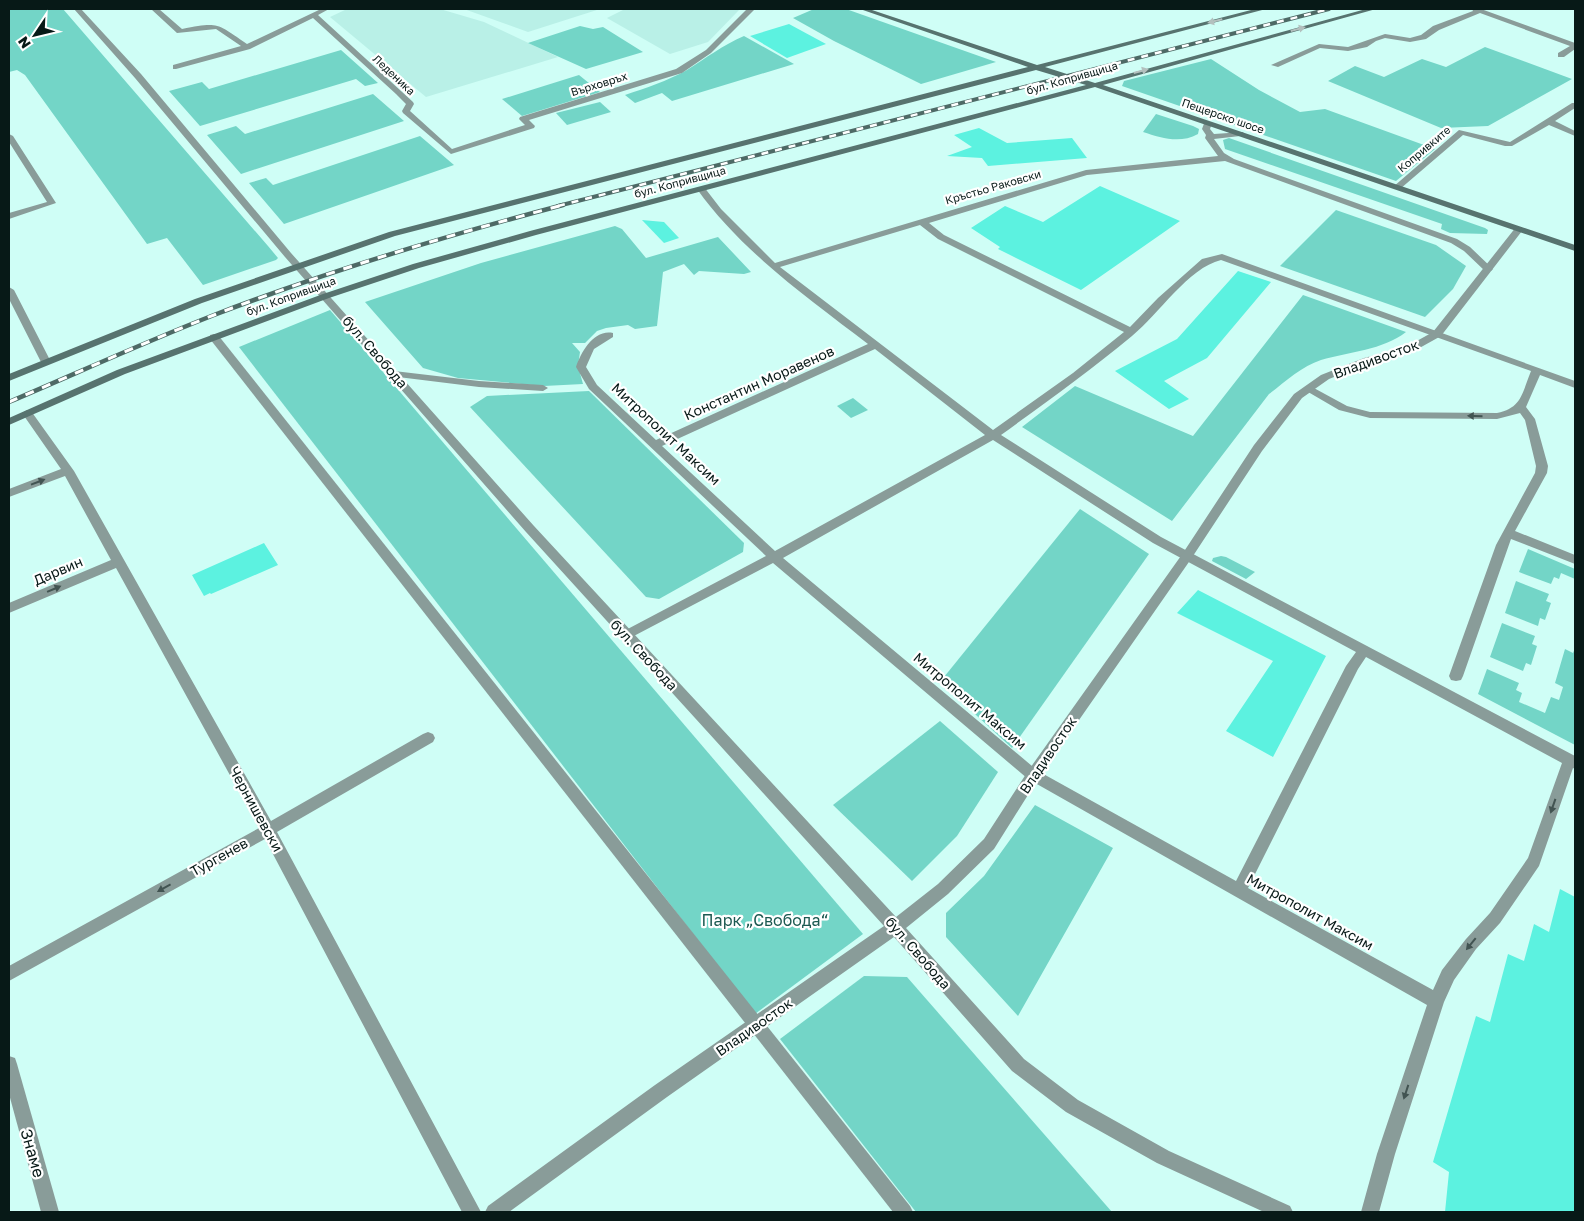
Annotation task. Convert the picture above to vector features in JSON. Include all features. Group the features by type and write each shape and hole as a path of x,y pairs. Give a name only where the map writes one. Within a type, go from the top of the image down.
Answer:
{"main road":[{"name":"Пещерско шосе","path":"863,9 1035,67 1094,84 1575,248"},
{"name":"бул. Копривщица","path":"9,378 102,338 297,265 392,234 455,216 794,131 1262,9"},
{"name":"бул. Копривщица","path":"9,422 121,372 214,337 326,296 458,254 1373,9"}],"street":[{"name":"бул. Свобода","path":"77,9 138,76 297,265 626,635 895,927 1018,1065 1072,1106 1163,1157 1284,1212"},
{"path":"155,9 180,31 209,26 218,28 247,47"},
{"path":"176,67 247,47 326,9"},
{"name":"Върховръх","path":"451,152 531,126 523,119 679,72 696,62 733,30 751,9"},
{"path":"1275,64 1319,46 1348,49 1364,45 1373,39 1385,36 1410,40 1423,37 1436,28 1477,10 1575,45"},
{"name":"Леденика","path":"314,15 410,104 406,111 451,152"},
{"path":"1568,58 1561,55 1575,45"},
{"name":"Копривките","path":"1397,187 1440,148 1462,132 1505,144 1512,144 1575,105"},
{"path":"1550,122 1575,134"},
{"path":"1208,123 1206,130 1210,135 1208,138 1231,161 1454,240 1467,248 1488,269"},
{"path":"1208,138 1240,134"},
{"path":"9,136 52,202 9,216"},
{"name":"Кръстьо Раковски","path":"773,266 1086,173 1226,158"},
{"path":"701,189 718,210 773,266 993,435 1157,540 1572,762 1534,861 1495,918 1471,944 1448,975 1436,1002 1386,1154 1370,1212"},
{"path":"922,221 940,237 1132,332"},
{"name":"Владивосток","path":"494,1212 661,1091 758,1026 895,927 943,889 989,844 1033,775 1187,556 1258,448 1298,396 1325,377 1368,360 1410,349 1437,334 1519,229"},
{"path":"626,635 774,557 993,435 1077,375 1132,332 1162,300 1205,261 1222,257 1575,385"},
{"path":"9,290 46,362"},
{"name":"Митрополит Максим","path":"609,335 595,341 584,357 582,367 592,387 774,557 1033,775 1436,1002"},
{"path":"214,337 904,1212"},
{"name":"Константин Моравенов","path":"654,445 876,345"},
{"path":"1308,389 1343,408 1370,415 1496,416 1512,413 1521,407 1537,370"},
{"path":"394,374 479,384 543,388"},
{"path":"1456,676 1502,545 1542,473 1542,466 1530,419 1521,407"},
{"name":"Чернишевски","path":"27,413 68,471 268,830 472,1212"},
{"path":"9,493 68,471"},
{"path":"1509,533 1575,560"},
{"name":"Дарвин","path":"9,608 118,562"},
{"path":"1239,891 1353,666 1364,650"},
{"name":"Тургенев","path":"9,974 268,830 428,738"},
{"name":"Знаме","path":"9,1064 11,1087 50,1212"}],"shaded area":[{"path":"347,9 440,9 484,22 558,57 426,97 330,17"},
{"path":"464,9 600,9 528,32"},
{"path":"625,9 739,10 708,42 670,54 607,18"}],"green space":[{"path":"9,9 63,9 278,258 203,285 167,238 147,244 25,75 17,70 9,72"},
{"path":"814,9 846,9 996,62 921,84 834,41 793,18"},
{"path":"580,26 593,29 603,27 643,52 586,69 528,43"},
{"path":"744,36 794,64 672,101 662,93 635,103 625,95 679,74"},
{"path":"1485,47 1572,79 1488,126 1441,128 1328,81 1355,66 1384,77 1422,59 1446,67"},
{"path":"341,50 378,83 365,86 356,79 200,126 169,91 202,82 209,89"},
{"path":"1211,59 1259,90 1300,112 1325,109 1435,149 1396,181 1122,86 1124,81"},
{"path":"579,75 600,92 522,116 502,99"},
{"path":"373,94 404,121 241,174 207,135 236,126 245,134"},
{"path":"600,102 611,112 567,125 556,113"},
{"path":"1156,114 1193,126 1199,129 1198,134 1184,139 1177,139 1164,138 1143,132"},
{"path":"420,136 454,165 284,224 249,183 266,178 273,185"},
{"path":"1229,138 1485,228 1488,230 1487,234 1450,233 1441,229 1442,224 1225,149 1223,140"},
{"path":"1336,210 1436,245 1466,266 1453,289 1425,317 1280,266"},
{"path":"615,226 622,229 646,258 718,237 751,272 744,274 699,271 694,275 684,264 663,272 657,326 635,329 628,325 606,328 597,331 585,343 572,343 580,352 578,366 583,384 544,386 458,378 423,368 365,302 481,263"},
{"path":"1303,295 1406,332 1376,347 1321,360 1307,366 1269,394 1172,521 1022,427 1075,386 1193,436"},
{"name":"Парк „Свобода“","path":"330,310 863,934 755,1014 239,347"},
{"path":"589,391 744,543 743,552 659,599 646,597 470,407 487,396"},
{"path":"853,398 868,410 851,418 837,406"},
{"path":"1080,509 1149,554 1012,748 940,682"},
{"path":"1528,549 1575,569 1575,579 1561,573 1559,579 1554,577 1551,584 1519,572"},
{"path":"1221,556 1255,572 1246,579 1212,561 1213,558"},
{"path":"1516,581 1549,594 1546,601 1551,603 1545,620 1540,618 1538,626 1505,613"},
{"path":"1502,623 1535,636 1532,644 1537,646 1531,665 1526,663 1523,671 1490,657"},
{"path":"1575,648 1575,745 1478,694 1487,669 1519,683 1516,690 1522,693 1519,702 1545,713 1551,697 1559,700 1563,687 1555,683 1565,649 1573,653"},
{"path":"940,721 998,772 957,836 912,881 833,805"},
{"path":"1035,805 1113,848 1018,1016 946,937 946,913 984,876"},
{"path":"864,976 907,977 1112,1212 916,1212 780,1039"}],"building":[{"path":"789,24 826,44 787,58 750,36"},
{"path":"979,128 1007,143 1072,138 1087,158 988,166 982,158 947,156 972,147 954,135"},
{"path":"1100,186 1180,221 1081,290 998,249 1000,247 971,228 1005,206 1043,222"},
{"path":"642,220 664,222 679,238 664,243"},
{"path":"1238,271 1271,282 1207,358 1164,381 1189,399 1169,409 1115,371 1177,339"},
{"path":"264,543 278,565 204,596 192,575"},
{"path":"1198,590 1326,656 1273,757 1226,731 1273,661 1177,613"},
{"path":"1560,889 1575,897 1575,1212 1445,1212 1449,1172 1433,1162 1476,1016 1490,1022 1508,954 1524,961 1534,924 1549,932"}],"railway":[{"path":"558,206 1329,9"},
{"path":"9,402 162,336 257,299 387,255 563,205"}]}
